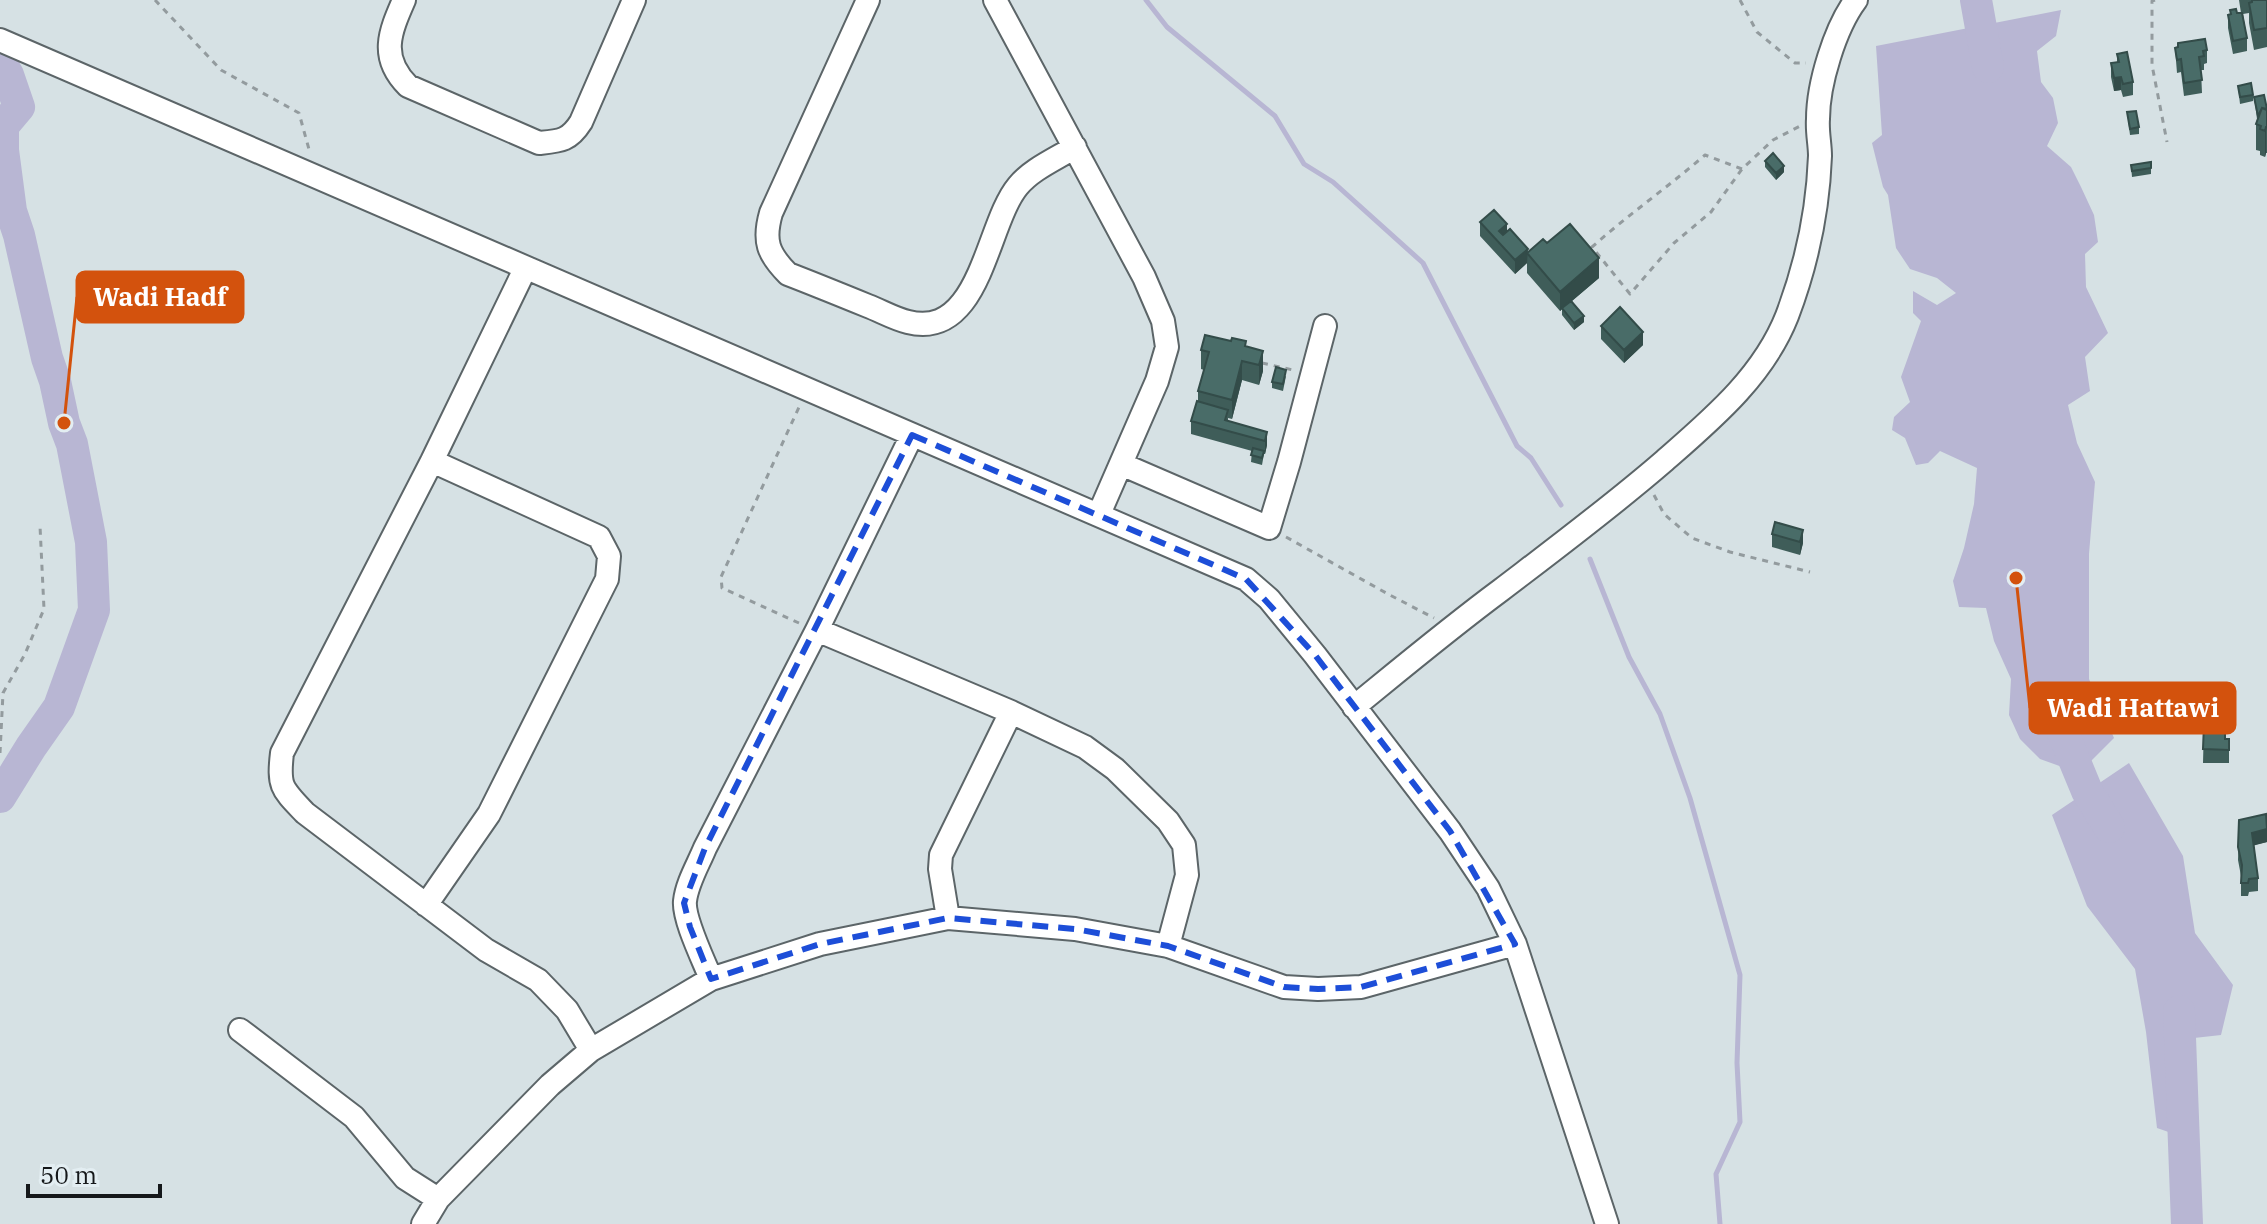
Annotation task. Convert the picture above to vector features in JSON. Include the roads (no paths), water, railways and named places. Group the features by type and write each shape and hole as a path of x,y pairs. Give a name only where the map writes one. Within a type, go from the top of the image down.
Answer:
{"street":[{"path":"404,0 391,29 389,48 397,76 408,86 539,143 561,141 574,132 581,122 634,0"},
{"path":"868,0 768,223 767,248 788,274 909,323 932,323 948,316 960,308 975,282 1017,187 1075,147"},
{"path":"995,0 1144,277 1163,321 1167,347 1157,381 1099,514"},
{"path":"1354,707 1452,626 1645,477 1713,419 1756,371 1786,317 1803,264 1814,212 1820,154 1817,118 1827,61 1844,16 1856,0"},
{"path":"5,43 1246,579 1269,599 1354,707 1450,831 1488,888 1515,944 1607,1224"},
{"path":"525,269 432,461 282,753 279,774 284,791 305,813 486,950 538,980 567,1010 591,1050"},
{"path":"1121,464 1269,528 1325,326"},
{"path":"711,979 684,903 692,879 912,435"},
{"path":"426,905 489,814 607,579 609,556 599,537 432,461"},
{"path":"817,630 1011,712 1085,747 1115,769 1168,821 1184,845 1187,875 1168,946"},
{"path":"948,918 940,869 941,855 1011,712"},
{"path":"423,1224 438,1199 550,1085 591,1050 711,979 820,944 948,918 1075,929 1168,946 1284,987 1318,989 1361,987 1515,944"},
{"path":"240,1030 354,1117 405,1178 438,1199"}],"water":[{"path":"2061,10 2056,36 2037,51 2041,82 2053,98 2058,123 2047,146 2071,167 2094,215 2098,242 2085,254 2086,287 2108,333 2085,357 2090,391 2068,405 2077,443 2095,482 2089,554 2089,679 2114,738 2079,773 2040,759 2020,739 2009,715 2011,679 1994,641 1986,608 1959,607 1953,581 1974,504 1977,468 1940,451 1928,463 1916,465 1905,438 1892,430 1894,417 1910,402 1901,377 1921,321 1913,313 1913,291 1937,305 1956,293 1937,278 1910,269 1896,248 1888,195 1883,187 1872,143 1882,135 1876,46"},
{"path":"2129,763 2183,856 2195,933 2233,985 2221,1035 2194,1038 2173,1062 2185,1094 2183,1137 2157,1128 2135,969 2087,906 2052,815"}],"waterway":[{"path":"1146,0 1167,27 1275,116 1304,164 1333,182 1423,263 1517,446 1531,458 1561,505"},
{"path":"1976,0 1988,67"},
{"path":"0,61 19,107 3,126 11,211 64,423 72,444 91,542 94,610 59,707 0,797"},
{"path":"1590,559 1629,657 1660,714 1690,798 1740,975 1737,1063 1740,1122 1716,1174 1720,1224"},
{"path":"2063,733 2087,791 2109,827"},
{"path":"2179,1011 2187,1224"}],"place":[{"name":"Wadi Hadf","path":"64,423"},
{"name":"Wadi Hattawi","path":"2016,578"}]}
